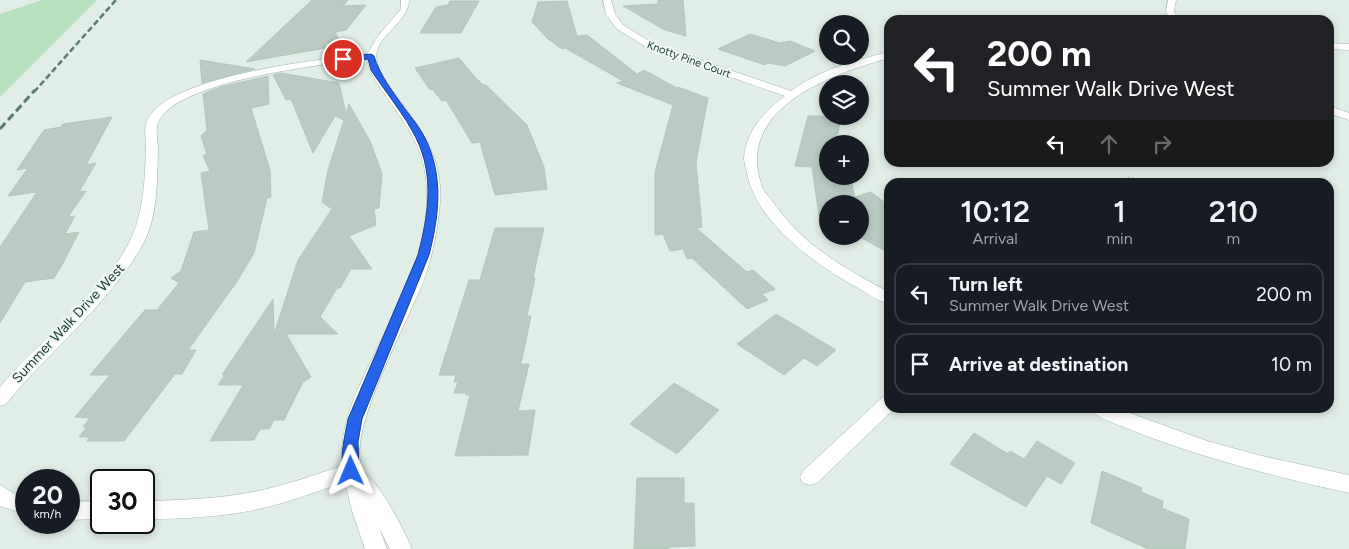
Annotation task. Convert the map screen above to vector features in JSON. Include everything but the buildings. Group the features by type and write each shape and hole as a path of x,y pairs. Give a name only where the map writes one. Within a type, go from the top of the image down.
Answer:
{"street":[{"path":"376,549 351,471 351,442 355,419 415,279 428,240 434,206 432,171 421,138 375,70 371,56 376,44 405,9 405,0"},
{"name":"Knotty Pine Court","path":"607,0 609,13 616,23 644,43 671,54 791,94"},
{"path":"1172,0 1170,10 1172,15"},
{"path":"1334,46 1349,47"},
{"name":"Summer Walk Drive West","path":"0,399 114,275 139,238 148,213 152,122 162,110 194,90 229,80 371,56"},
{"path":"884,56 840,69 791,94 774,107 762,123 755,136 750,155 757,189 772,213 788,232 836,270 884,296"},
{"path":"1334,111 1349,117"},
{"path":"810,477 884,407"},
{"path":"1111,413 1202,448 1300,475 1349,484"},
{"path":"155,510 197,509 242,503 276,496 351,471"},
{"path":"351,471 372,495 402,549"},
{"path":"0,494 6,500 15,503"}],"green space":[{"path":"42,0 97,0 0,97 0,14"}],"railway":[{"path":"34,92 116,0"},
{"path":"0,129 35,90"}],"route":[{"path":"343,59 371,56 371,61 379,77 421,138 432,171 434,188 434,206 424,255 355,419 351,442 351,471"}]}
